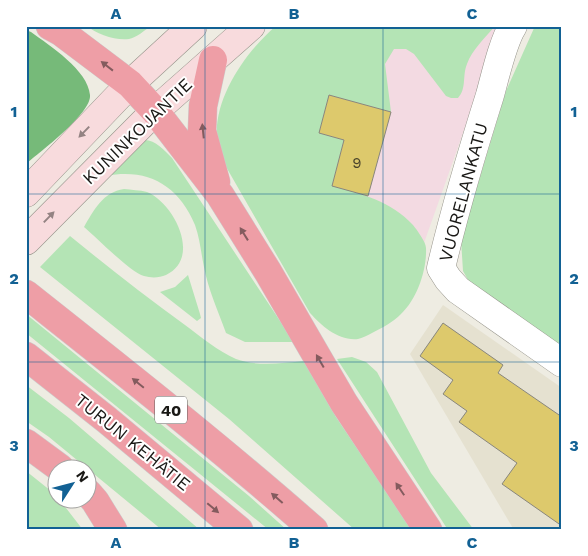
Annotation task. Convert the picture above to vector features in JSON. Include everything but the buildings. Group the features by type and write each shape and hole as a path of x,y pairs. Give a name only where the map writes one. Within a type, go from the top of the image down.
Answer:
{"highway":[{"path":"50,26 61,32 130,84 155,111 220,195 290,309 344,403 428,530"},
{"path":"213,60 203,106 202,131 220,195"},
{"name":"40","path":"26,294 265,487 314,530"},
{"name":"TURUN KEHÄTIE","path":"26,356 107,420 239,530"},
{"path":"26,443 48,459"},
{"path":"98,506 113,530"}],"main road":[{"name":"KUNINKOJANTIE","path":"26,193 130,84 193,26"},
{"name":"KUNINKOJANTIE","path":"26,241 155,111 251,26"}],"street":[{"name":"VUORELANKATU","path":"513,26 496,75 452,220 441,268 458,290 562,363"}],"shaded area":[{"path":"368,26 501,26 413,274 289,152"},
{"path":"443,305 562,388 562,530 514,530 410,354"}],"green space":[{"path":"87,26 151,26 135,37 118,39 96,32"},
{"path":"276,26 495,26 469,59 461,94 458,98 446,96 414,54 406,49 394,49 385,64 391,112 329,95 319,133 344,140 332,186 386,204 413,225 426,245 423,275 407,308 387,325 358,339 344,338 331,332 310,313 219,153 218,116 223,99 241,66 264,37"},
{"path":"535,26 562,26 562,351 476,294 463,271 461,240 506,91"},
{"path":"26,30 67,59 83,77 90,95 83,112 74,122 26,164"},
{"path":"143,140 155,143 172,158 294,342 245,342 226,333 208,284 195,225 180,199 160,182 148,177 121,174 106,176"},
{"path":"124,189 147,192 157,198 166,207 180,231 183,244 182,256 177,267 166,275 152,277 138,273 122,262 84,227 105,198"},
{"path":"70,236 156,304 229,356 261,364 304,361 336,417 412,530 355,530 229,419 40,267"},
{"path":"188,275 201,318 197,321 160,292 175,287"},
{"path":"26,314 249,496 287,530 269,530 26,333"},
{"path":"352,357 366,362 377,372 431,473 474,530 448,530 337,359"},
{"path":"26,385 69,418 200,530 162,530 98,477 98,458 75,458 26,421"},
{"path":"26,471 48,489 48,508 66,508 83,530 26,530"}]}
